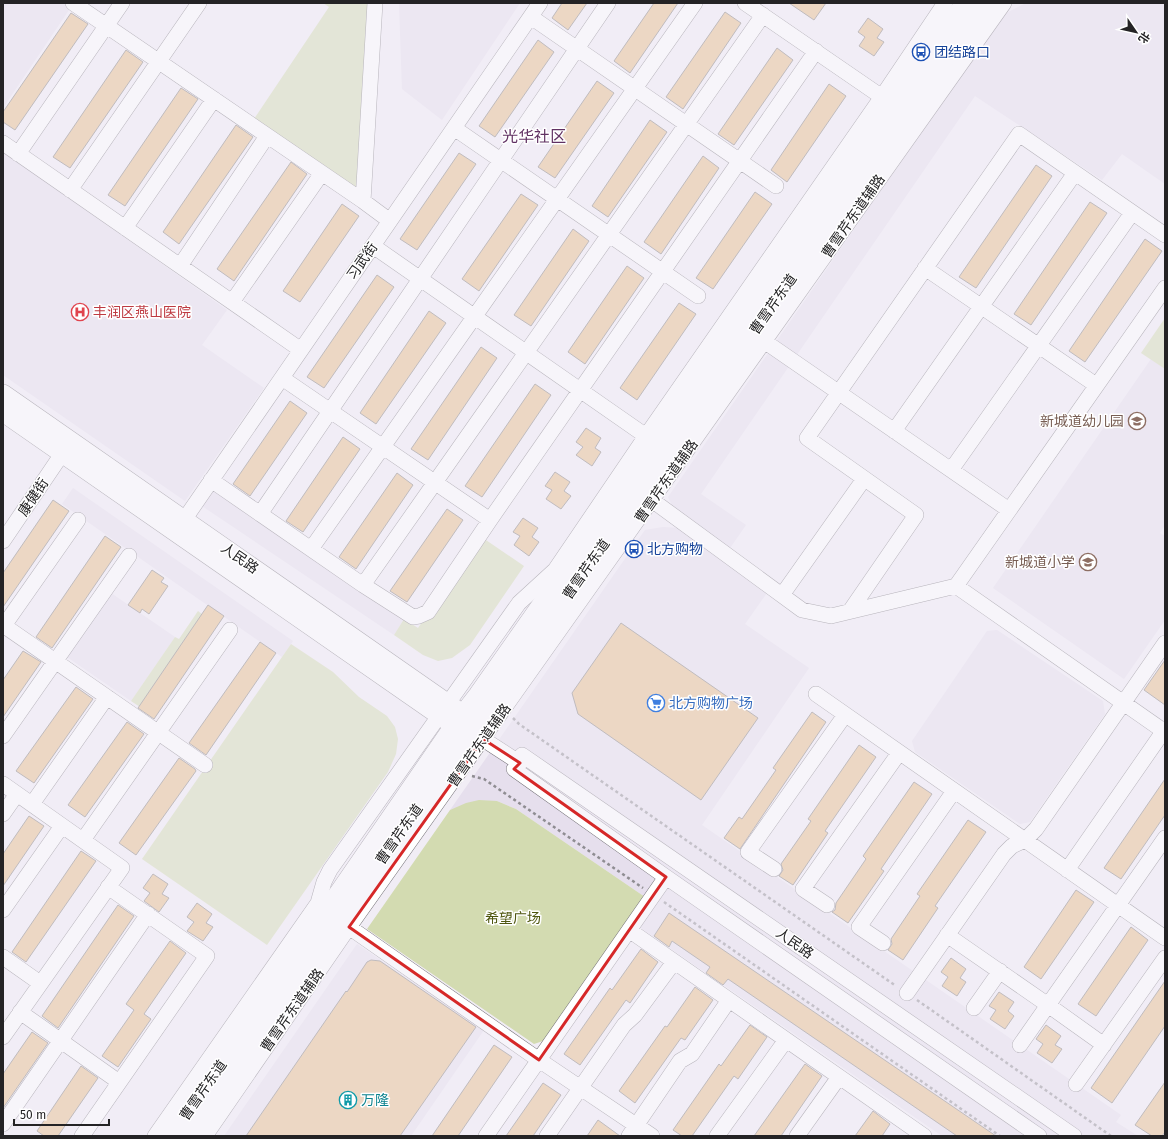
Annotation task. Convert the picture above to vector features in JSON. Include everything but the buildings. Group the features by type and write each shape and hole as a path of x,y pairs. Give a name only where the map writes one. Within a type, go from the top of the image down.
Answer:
{"main road":[{"name":"曹雪芹东道","path":"188,1136 487,682 965,3"},
{"name":"曹雪芹东道","path":"171,1136 462,722 646,496 985,3"},
{"name":"人民路","path":"3,394 184,520 462,722"},
{"name":"人民路","path":"3,412 62,454 462,722"}],"street":[{"path":"73,3 390,221"},
{"path":"18,154 122,3"},
{"path":"70,190 200,3"},
{"path":"363,201 375,3"},
{"name":"习武街","path":"184,520 540,3"},
{"path":"260,514 608,3"},
{"path":"311,550 695,3"},
{"path":"746,3 882,97"},
{"name":"曹雪芹东道辅路","path":"155,1136 318,902 324,882 330,870 462,722 519,603 555,570 646,436 882,97 945,3"},
{"name":"曹雪芹东道辅路","path":"462,722 506,706 646,496 764,341 1004,3"},
{"path":"363,585 763,15"},
{"path":"531,17 776,186"},
{"path":"212,480 311,550 413,617 428,612 490,520 816,51"},
{"path":"125,228 214,99"},
{"path":"454,128 698,296"},
{"path":"850,612 916,516 807,438 1019,134 1165,236"},
{"path":"180,266 267,136"},
{"path":"3,143 301,350"},
{"path":"232,302 322,173"},
{"path":"894,431 1076,173"},
{"path":"951,470 1132,212"},
{"path":"373,246 646,436"},
{"path":"926,268 1096,386"},
{"path":"646,496 802,610 831,616 956,586 1165,288"},
{"path":"764,341 1009,510"},
{"path":"282,378 490,520"},
{"name":"康健街","path":"3,541 62,454"},
{"path":"782,595 864,479"},
{"path":"78,520 3,626 205,765"},
{"path":"3,736 129,556"},
{"path":"956,586 1164,731 1067,870"},
{"path":"83,840 230,630"},
{"path":"907,993 1004,854 1012,846 1025,840 1036,829 1165,643"},
{"path":"816,694 1165,938"},
{"path":"32,804 107,697"},
{"path":"774,869 748,852 845,715"},
{"name":"曹雪芹东道辅路","path":"205,1136 349,928 456,778 462,722"},
{"name":"人民路","path":"462,722 520,763"},
{"path":"827,905 803,889 899,753"},
{"name":"人民路","path":"1039,1136 666,877 514,769 520,763 522,755 1074,1136"},
{"path":"3,784 122,868 3,1037"},
{"path":"883,943 859,927 954,791"},
{"path":"3,814 17,794"},
{"path":"3,910 62,826"},
{"path":"1020,1045 1165,838"},
{"path":"486,1136 666,877"},
{"path":"82,1136 207,956 108,887"},
{"path":"3,1124 148,914"},
{"path":"349,928 580,1088 633,1131 652,1136"},
{"path":"629,930 839,1077 906,1131 924,1136"},
{"path":"947,935 1104,1045"},
{"path":"3,957 40,984"},
{"path":"1076,1084 1165,958"},
{"path":"548,1136 624,1025 635,1015 674,962"},
{"path":"974,1008 1000,972"},
{"path":"633,1131 680,1061 692,1054 729,1000"},
{"path":"20,1012 119,1082"},
{"path":"724,1134 786,1040"},
{"path":"798,1136 839,1077"}],"path":[{"path":"506,706 512,718 519,724 1111,1136"},
{"path":"456,778 471,776 484,779 1000,1136"}],"highlighted area":[{"path":"483,739 520,763 514,769 666,877 539,1060 349,927"}],"shaded area":[{"path":"3,3 66,3 71,7 3,108"},
{"path":"399,3 520,3 442,120 402,89"},
{"path":"1026,3 1165,3 1165,184 1122,154 1102,180 975,96 701,494 746,525 730,548 675,511 668,497 1004,14"},
{"path":"3,151 227,310 202,345 264,388 185,501 3,375"},
{"name":"新城道小学","path":"1151,359 1165,369 1165,525 1160,533 1165,536 1165,620 1124,679 993,588"},
{"path":"216,485 418,628 404,619 394,635 202,506"},
{"path":"73,488 293,641 282,657 62,504"},
{"path":"663,527 679,528 769,590 745,624 809,668 702,825 1121,1115 1116,1122 1138,1136 942,1136 638,926 645,897 516,809 497,801 450,810 645,530"},
{"path":"111,593 175,637 131,701 67,657"},
{"path":"997,630 1103,701 1105,714 1030,822 1020,824 915,752 912,741 987,631"},
{"name":"万隆","path":"357,944 484,1030 411,1136 224,1136"}],"green space":[{"path":"323,3 378,3 368,200 254,119 329,7"},
{"path":"1165,318 1165,369 1141,353"},
{"path":"480,536 524,566 470,645 452,658 438,661 423,655 394,635 404,619 418,628"},
{"path":"198,611 203,615 140,707 131,701 175,637 179,639"},
{"path":"291,644 333,672 359,697 387,716 395,727 398,739 396,754 388,772 267,945 142,859"},
{"name":"希望广场","path":"479,800 497,801 516,809 645,897 546,1040 534,1044 367,929 450,810 466,803"}],"place":[{"name":"团结路口","path":"921,52"},
{"name":"丰润区燕山医院","path":"80,312"},
{"name":"新城道幼儿园","path":"1137,421"},
{"name":"北方购物","path":"634,549"},
{"name":"新城道小学","path":"1088,562"},
{"name":"北方购物广场","path":"656,703"},
{"name":"万隆","path":"348,1100"}],"district":[{"name":"光华社区","path":"534,136"}]}
